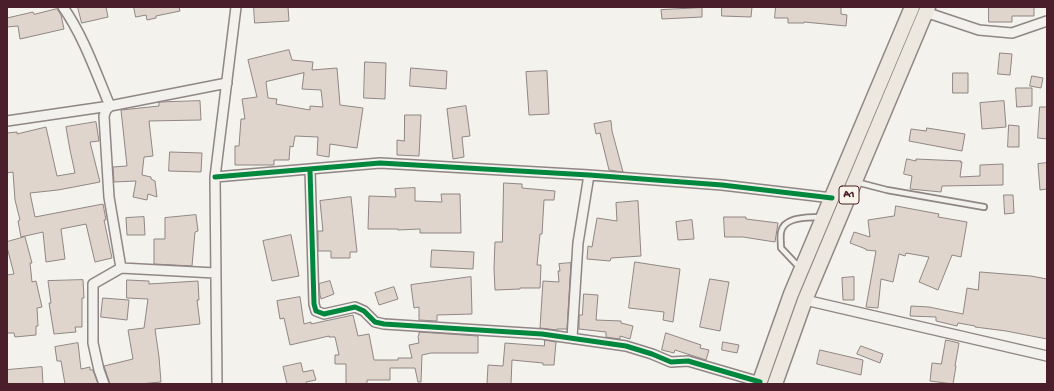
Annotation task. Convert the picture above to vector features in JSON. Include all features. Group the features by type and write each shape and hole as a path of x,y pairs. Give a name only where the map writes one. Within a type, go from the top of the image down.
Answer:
{"highway":[{"name":"A1","path":"759,383 791,294 912,7"},
{"name":"A1","path":"775,384 805,300 927,10"}],"street":[{"path":"64,7 80,35 110,106"},
{"path":"217,384 215,177 236,7"},
{"path":"927,10 980,30 1012,33 1047,21"},
{"path":"7,121 110,106 226,83"},
{"path":"110,106 106,110 104,116 108,190 121,268"},
{"path":"215,177 380,163 589,175 722,185 832,198"},
{"path":"310,170 314,304 316,311 324,314 355,307 364,311 375,322 384,324 542,334 626,346 671,362 688,361 759,383"},
{"path":"572,338 578,243 589,175"},
{"path":"104,384 99,370 93,343 93,284 121,268 215,273"},
{"path":"805,300 1047,356"}],"lane":[{"path":"855,181 887,190 984,207"},
{"path":"802,270 781,248 781,230 793,219 824,217"}],"building":[{"path":"78,7 106,7 108,17 82,23"},
{"path":"134,7 179,7 180,11 156,16 156,18 147,20 146,15 136,17"},
{"path":"254,7 288,7 289,21 255,23"},
{"path":"722,7 752,7 751,17 722,16"},
{"path":"776,7 841,7 841,14 847,15 846,26 804,22 788,23 788,18 775,18"},
{"path":"989,7 1034,7 1034,16 1012,16 1012,22 989,22"},
{"path":"702,8 702,17 662,19 661,10"},
{"path":"57,9 61,15 64,29 20,39 18,26 7,27 7,18 33,12 34,14"},
{"path":"289,50 292,60 313,62 312,70 337,68 340,105 363,108 357,148 330,144 329,157 317,155 318,137 295,136 293,147 290,146 289,160 274,160 274,165 235,165 235,146 239,146 241,119 245,119 242,99 257,97 248,60","holes":["304,73 302,89 321,90 323,107 310,106 310,110 276,104 277,99 268,98 266,82"]},
{"path":"1000,53 1012,54 1010,75 998,74"},
{"path":"365,62 386,63 385,99 364,98"},
{"path":"411,68 447,71 446,89 410,86"},
{"path":"547,71 549,114 529,115 526,72"},
{"path":"953,73 968,73 968,93 953,93"},
{"path":"1032,76 1043,78 1041,88 1030,86"},
{"path":"1016,88 1032,88 1032,106 1017,107"},
{"path":"200,101 201,120 149,121 153,156 144,157 142,175 151,177 151,179 155,181 157,197 148,194 147,200 133,197 136,181 114,182 113,167 127,166 121,110 159,106 159,102"},
{"path":"1004,101 1006,127 982,129 980,103"},
{"path":"466,106 470,136 462,137 464,157 453,159 447,109"},
{"path":"1040,107 1047,107 1047,139 1038,138"},
{"path":"405,115 421,115 419,156 397,155 397,140 404,141"},
{"path":"611,121 612,131 623,172 609,170 600,133 596,134 594,124"},
{"path":"96,122 99,141 90,142 100,182 58,190 30,193 35,217 103,204 106,220 104,220 112,258 95,262 86,224 61,229 65,259 46,262 43,232 21,237 18,221 20,220 15,200 13,172 7,173 7,133 17,132 17,134 46,127 57,176 75,173 66,127"},
{"path":"1009,125 1019,126 1019,147 1008,147"},
{"path":"927,128 965,134 962,151 909,141 911,129 926,131"},
{"path":"170,152 202,153 201,172 169,171"},
{"path":"907,159 916,161 916,159 961,161 960,177 980,176 980,165 1003,164 1003,185 942,186 941,192 910,189 912,176 904,174"},
{"path":"1047,163 1047,189 1040,190 1038,164"},
{"path":"504,183 522,184 522,188 555,191 554,200 544,200 542,234 540,234 537,265 541,265 540,288 495,290 495,242 502,242"},
{"path":"415,188 415,201 442,202 441,194 460,194 461,233 420,233 420,229 368,229 369,196 396,197 395,189"},
{"path":"1004,195 1013,195 1014,213 1005,214"},
{"path":"351,197 357,252 350,252 350,258 331,258 331,251 318,251 318,231 323,231 320,201"},
{"path":"638,201 641,256 611,258 610,261 587,259 588,246 592,247 597,218 617,221 616,203"},
{"path":"896,206 939,214 938,217 967,222 961,257 952,255 938,290 919,282 929,257 906,253 905,256 899,254 893,282 881,279 878,308 866,307 876,251 866,250 850,243 854,232 870,237 868,220 894,216"},
{"path":"196,215 198,231 195,232 192,266 154,264 154,239 165,239 165,218"},
{"path":"144,217 145,235 127,235 126,218"},
{"path":"724,217 746,217 746,219 778,223 775,242 743,237 725,237"},
{"path":"692,220 694,239 678,240 676,222"},
{"path":"291,235 299,276 272,281 263,241"},
{"path":"25,237 32,263 30,263 32,282 36,281 42,307 37,308 38,326 36,326 36,335 15,337 14,333 7,333 7,275 14,274 7,242"},
{"path":"432,250 474,252 473,269 431,267"},
{"path":"635,262 680,269 673,322 663,320 664,312 629,308"},
{"path":"571,263 567,329 557,330 540,328 543,281 559,282 559,264"},
{"path":"980,272 1031,276 1047,279 1047,339 958,323 957,326 936,321 936,317 910,316 911,306 929,307 963,314 967,288 978,290"},
{"path":"471,277 472,314 437,315 437,321 419,320 419,307 414,308 411,285"},
{"path":"854,277 854,300 843,300 842,278"},
{"path":"710,279 729,282 720,331 700,327"},
{"path":"83,280 84,298 82,298 82,327 75,327 76,332 54,334 49,303 51,303 48,281"},
{"path":"127,280 149,281 149,284 198,281 199,300 197,300 200,324 155,329 161,382 110,384 104,366 133,359 128,330 144,328 148,299 127,298"},
{"path":"330,281 334,294 321,299 319,284"},
{"path":"394,287 398,299 379,305 375,293"},
{"path":"584,294 598,295 596,320 621,321 621,323 633,326 630,339 620,336 620,339 606,337 606,332 579,329 579,315 582,315"},
{"path":"300,297 304,324 311,322 311,324 353,315 358,336 369,334 374,360 398,360 398,358 412,358 409,345 419,343 419,332 478,336 478,353 431,353 422,355 421,382 418,382 415,368 390,368 390,380 367,380 367,384 346,384 346,364 335,364 335,355 339,355 335,337 329,336 290,345 284,318 280,319 277,301"},
{"path":"103,298 129,300 127,320 101,317"},
{"path":"666,333 701,345 700,348 709,350 706,360 675,350 674,353 662,350"},
{"path":"545,340 556,342 554,365 543,365 543,363 512,360 511,384 487,384 488,365 503,366 505,343 544,346"},
{"path":"946,340 959,343 953,384 930,381 932,363 941,364"},
{"path":"723,342 739,345 737,353 722,350"},
{"path":"78,343 81,369 90,367 90,370 93,370 98,384 65,384 61,361 57,361 55,347"},
{"path":"861,346 883,354 880,363 857,354"},
{"path":"820,350 863,360 861,375 817,364"},
{"path":"301,363 303,372 313,370 316,380 306,382 307,384 287,384 283,367"},
{"path":"42,367 43,384 7,384 7,370"}],"cycle path":[{"path":"215,177 380,163 589,175 722,185 832,198"},
{"path":"310,170 314,304 316,311 324,314 355,307 364,311 375,322 384,324 542,334 626,346 671,362 688,361 760,382"}]}
